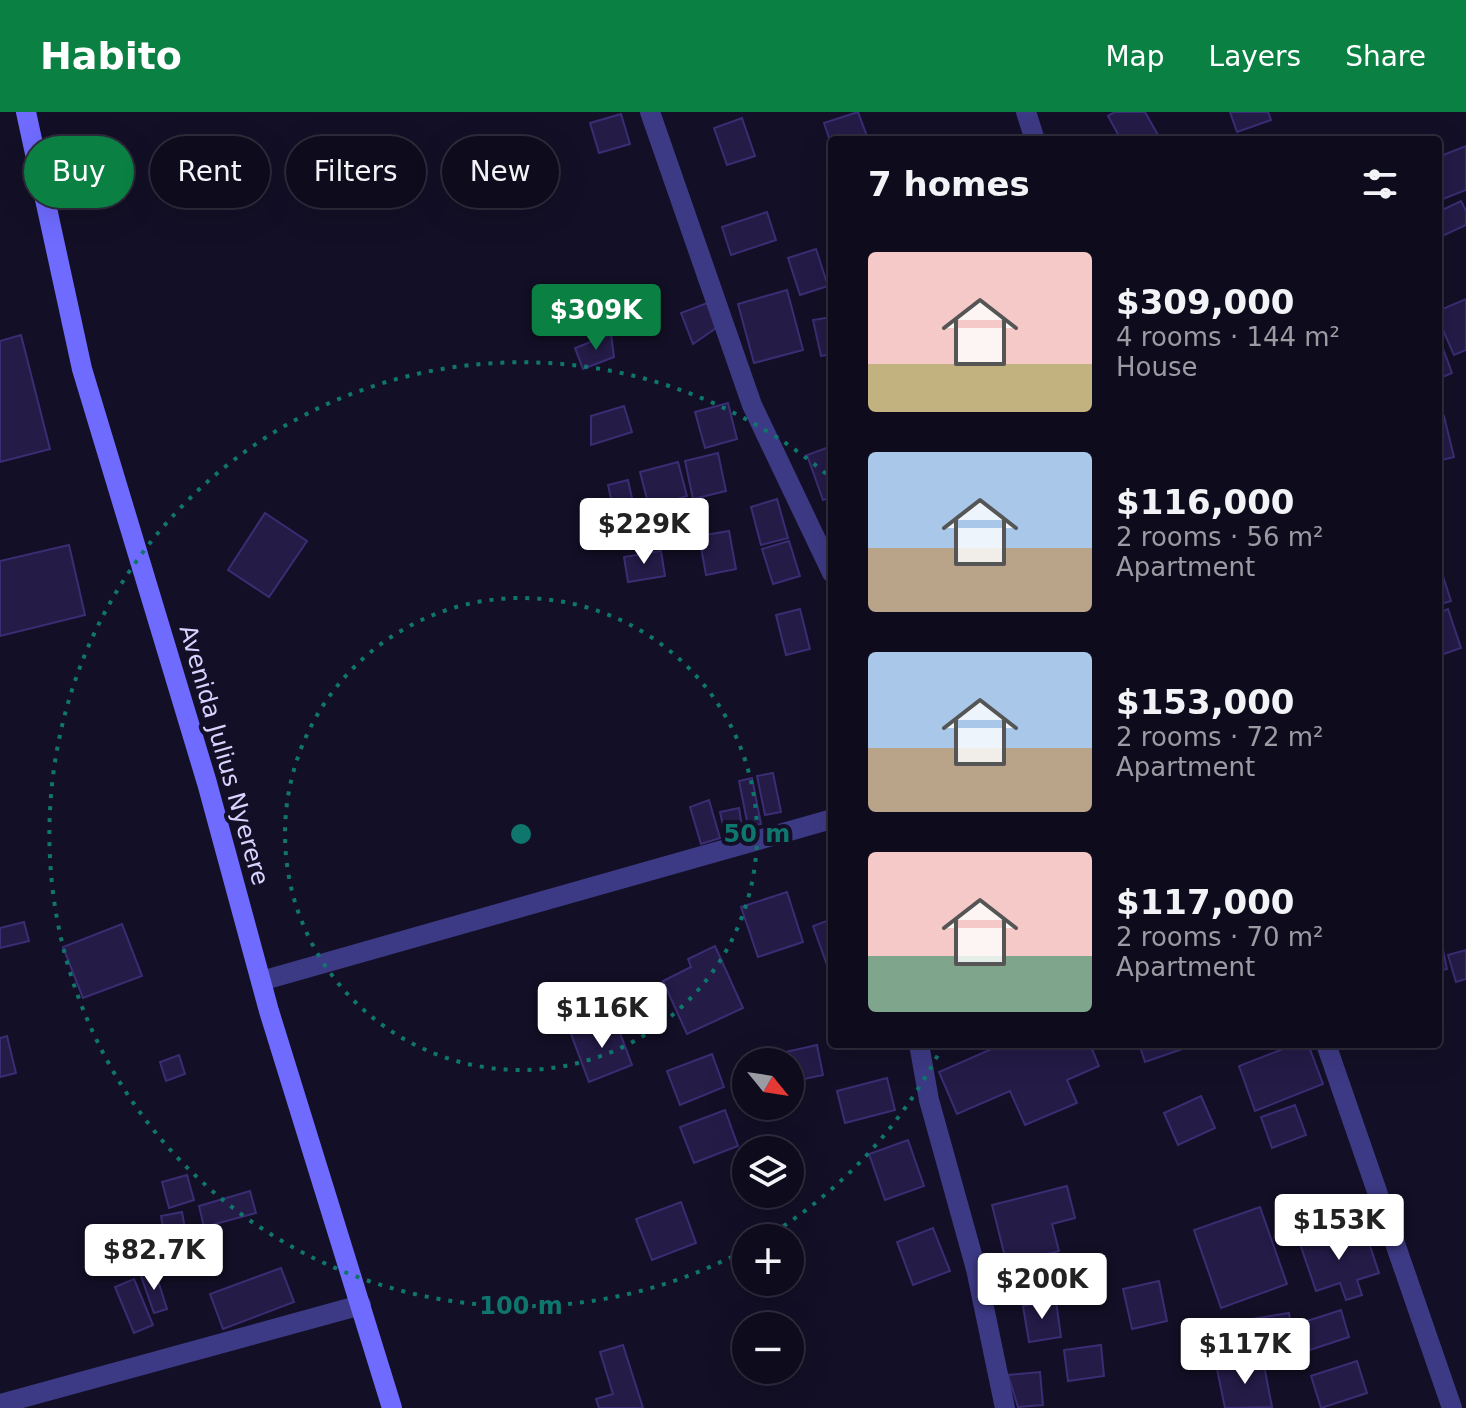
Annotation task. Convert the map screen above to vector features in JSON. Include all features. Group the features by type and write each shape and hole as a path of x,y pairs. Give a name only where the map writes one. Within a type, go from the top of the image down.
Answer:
{"street":[{"name":"Avenida Julius Nyerere","path":"26,112 82,369 207,783 261,981 392,1408"},
{"path":"650,112 752,405 828,565"},
{"path":"1026,112 1034,136"},
{"path":"261,981 828,820"},
{"path":"920,1048 929,1100 976,1269 1005,1408"},
{"path":"1327,1048 1452,1408"},
{"path":"0,1404 361,1305"}],"building":[{"path":"858,112 867,136 828,136 824,123"},
{"path":"1115,112 1145,112 1158,135 1119,136 1108,116"},
{"path":"1230,112 1268,112 1271,120 1237,132"},
{"path":"621,114 630,144 599,153 590,123"},
{"path":"742,118 755,156 727,165 714,128"},
{"path":"1466,146 1466,190 1443,199 1442,196 1442,155"},
{"path":"1461,201 1466,211 1466,225 1442,236 1442,210"},
{"path":"767,212 776,240 731,255 722,227"},
{"path":"816,249 828,286 800,295 788,258"},
{"path":"787,290 803,350 754,363 738,304"},
{"path":"1466,299 1466,350 1454,355 1442,328 1442,309"},
{"path":"707,303 716,328 693,344 681,313"},
{"path":"828,318 828,355 821,356 813,320"},
{"path":"611,334 614,357 583,369 575,348"},
{"path":"21,335 50,449 0,462 0,341"},
{"path":"1442,346 1452,373 1442,377"},
{"path":"728,403 737,439 705,448 695,412"},
{"path":"624,406 632,432 591,445 591,416"},
{"path":"1442,417 1454,457 1442,460"},
{"path":"828,447 828,498 823,500 807,455"},
{"path":"718,453 726,491 693,499 685,461"},
{"path":"678,462 687,496 649,507 640,472"},
{"path":"628,480 636,517 616,521 608,485"},
{"path":"777,499 788,538 761,545 751,507"},
{"path":"265,513 307,541 269,597 228,570"},
{"path":"729,531 736,569 706,575 699,536"},
{"path":"789,541 800,576 773,584 762,549"},
{"path":"69,545 85,615 0,636 0,561"},
{"path":"661,551 665,576 628,582 624,557"},
{"path":"1442,573 1451,601 1442,604"},
{"path":"800,609 810,649 786,655 776,615"},
{"path":"1448,609 1461,648 1442,655 1442,611"},
{"path":"773,773 781,812 765,815 757,776"},
{"path":"752,778 761,824 748,826 739,781"},
{"path":"709,800 720,838 701,844 690,807"},
{"path":"739,808 742,827 724,830 720,812"},
{"path":"787,892 803,942 758,957 741,907"},
{"path":"828,920 827,965 813,926"},
{"path":"24,922 29,941 0,948 0,928"},
{"path":"122,924 142,976 83,998 63,947"},
{"path":"1442,945 1447,969 1442,970"},
{"path":"715,946 743,1008 687,1034 663,981 691,967 688,959"},
{"path":"1466,950 1466,979 1456,982 1448,955"},
{"path":"614,1017 632,1065 589,1082 571,1034"},
{"path":"7,1036 16,1073 0,1077 0,1038"},
{"path":"817,1045 823,1075 804,1079 804,1048"},
{"path":"994,1048 1092,1048 1099,1066 1067,1080 1077,1103 1025,1125 1010,1091 957,1114 939,1072"},
{"path":"1140,1048 1185,1048 1145,1062"},
{"path":"1286,1048 1310,1048 1323,1084 1255,1111 1239,1066"},
{"path":"712,1054 724,1087 680,1105 667,1071"},
{"path":"179,1055 185,1074 166,1081 160,1062"},
{"path":"887,1078 895,1110 845,1123 837,1091"},
{"path":"1201,1096 1215,1128 1178,1145 1164,1113"},
{"path":"1295,1105 1306,1135 1272,1148 1261,1117"},
{"path":"725,1110 734,1136 732,1148 694,1163 680,1127"},
{"path":"908,1140 924,1186 885,1200 869,1154"},
{"path":"187,1175 194,1200 169,1208 162,1182"},
{"path":"1067,1186 1075,1218 1052,1224 1059,1251 1007,1265 992,1205"},
{"path":"250,1191 256,1213 204,1227 199,1206"},
{"path":"681,1202 696,1243 652,1260 636,1219"},
{"path":"1260,1207 1287,1284 1221,1308 1194,1230"},
{"path":"182,1212 192,1268 171,1272 161,1216"},
{"path":"155,1226 164,1256 98,1275 89,1246"},
{"path":"933,1228 950,1271 913,1285 897,1242"},
{"path":"1319,1231 1323,1244 1365,1231 1379,1273 1357,1280 1362,1295 1346,1300 1340,1283 1316,1291 1298,1238"},
{"path":"281,1268 294,1302 223,1329 210,1294"},
{"path":"155,1271 167,1309 154,1313 141,1276"},
{"path":"134,1279 153,1325 134,1333 115,1287"},
{"path":"1159,1281 1167,1321 1132,1329 1123,1289"},
{"path":"1056,1301 1061,1337 1029,1342 1023,1306"},
{"path":"1341,1310 1349,1337 1310,1350 1301,1323"},
{"path":"1289,1313 1293,1339 1255,1346 1251,1319"},
{"path":"623,1345 643,1408 599,1408 596,1399 613,1394 600,1352"},
{"path":"1101,1345 1104,1376 1068,1381 1064,1350"},
{"path":"1263,1360 1272,1407 1225,1408 1217,1369"},
{"path":"1357,1361 1367,1393 1321,1408 1311,1376"},
{"path":"1040,1372 1043,1405 1018,1407 1008,1375"}]}
